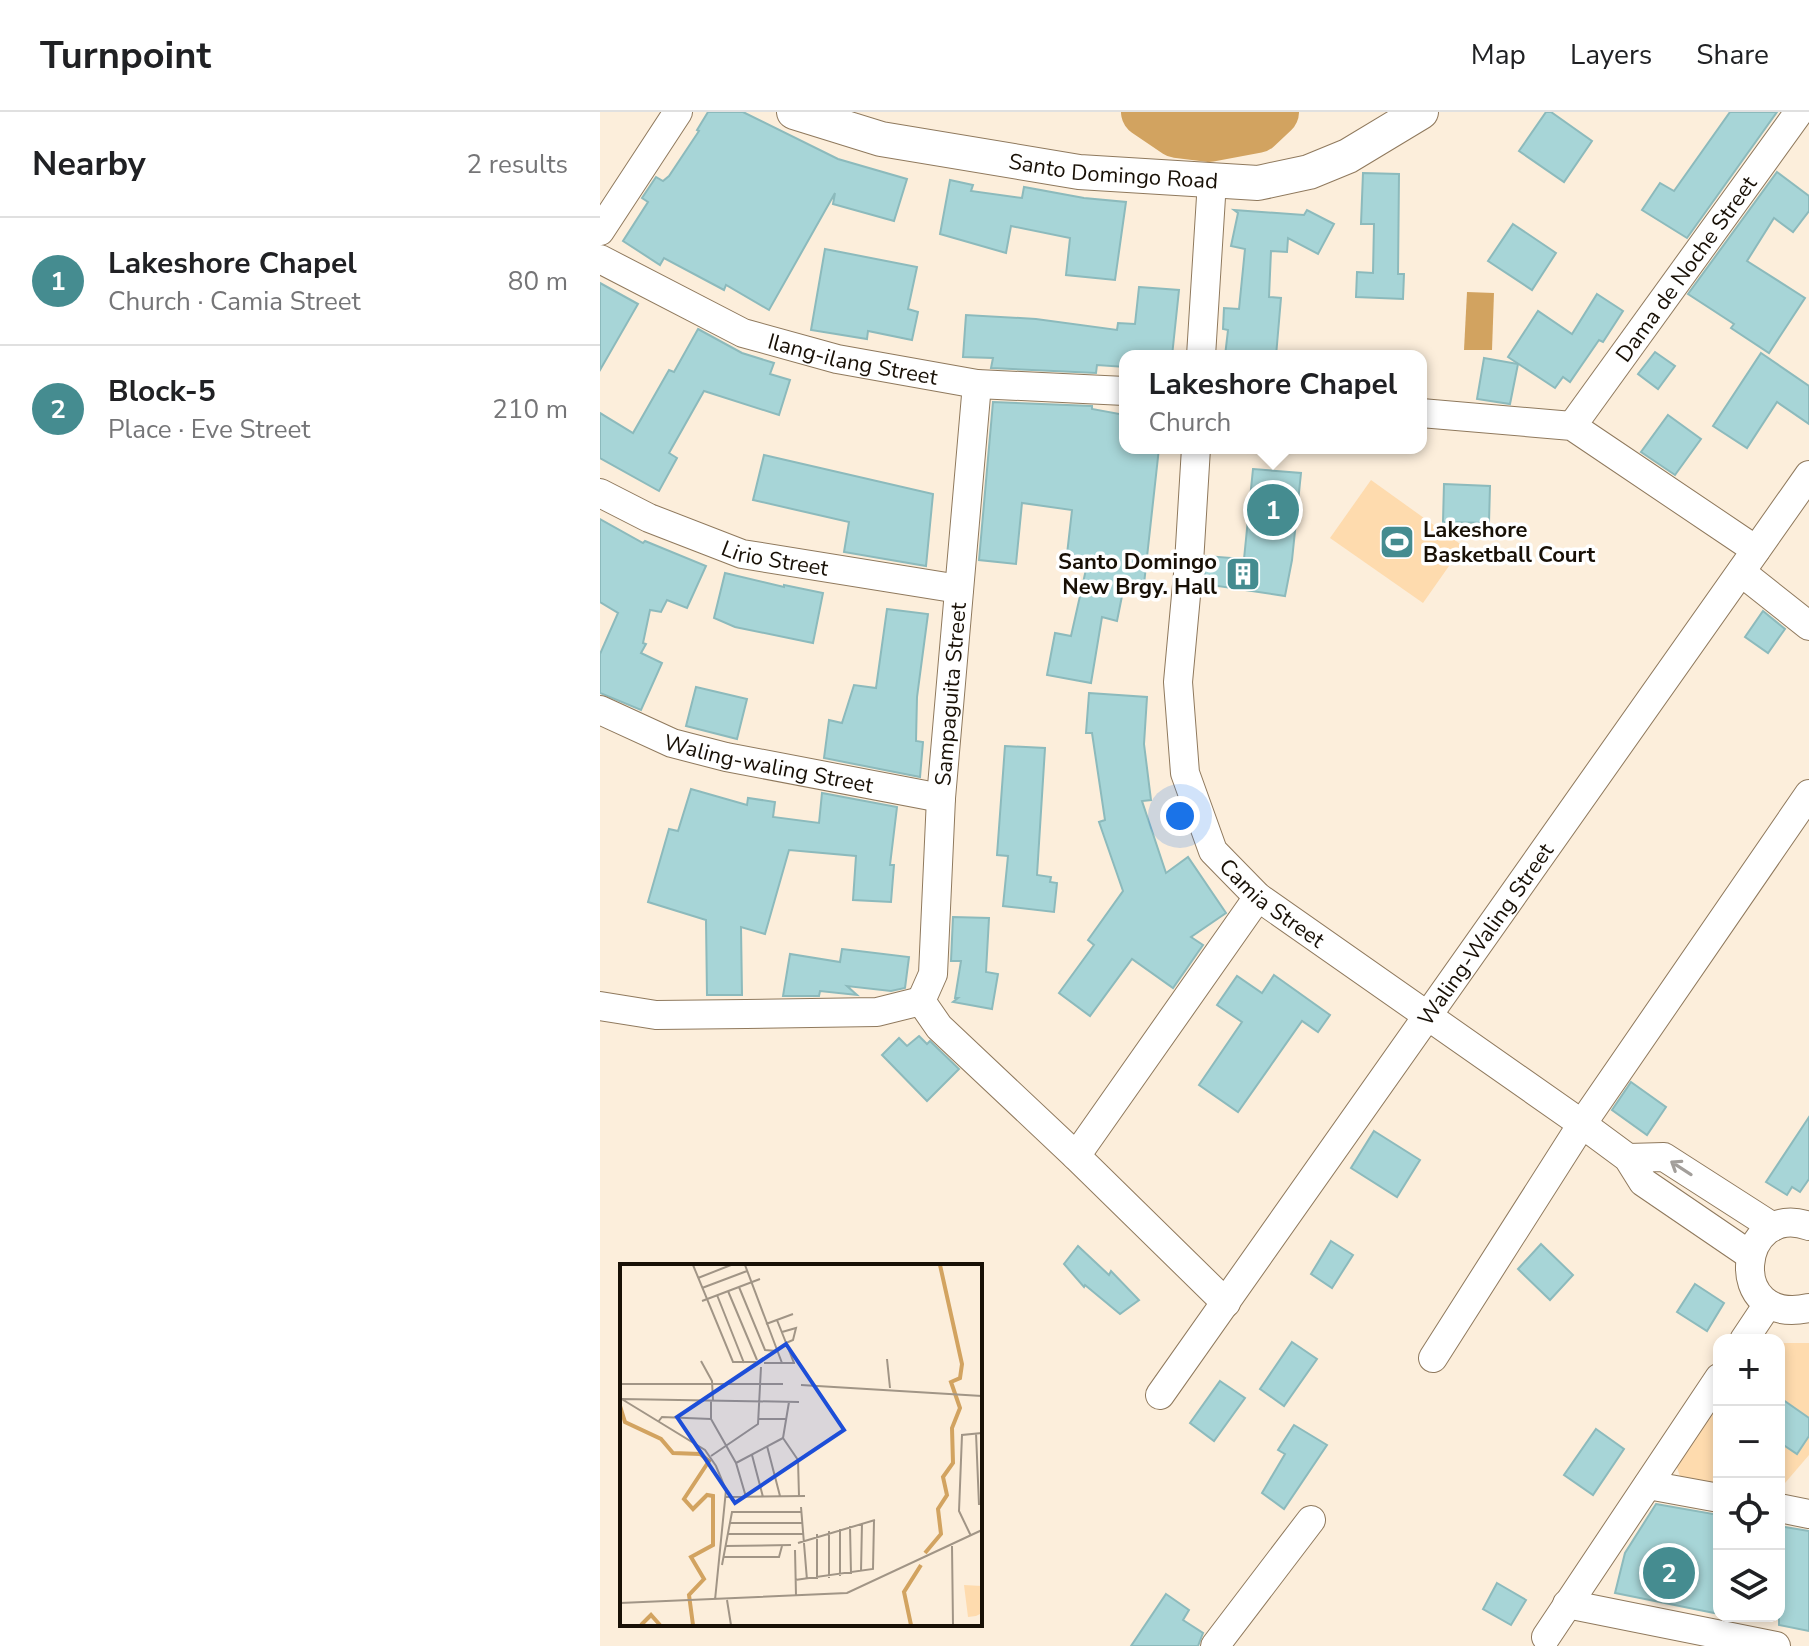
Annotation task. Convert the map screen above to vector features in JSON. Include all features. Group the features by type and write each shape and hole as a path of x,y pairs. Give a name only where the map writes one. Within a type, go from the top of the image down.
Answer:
{"street":[{"path":"600,231 678,112"},
{"name":"Santo Domingo Road","path":"794,112 881,139 1079,172 1258,183 1309,172 1348,156 1421,112"},
{"name":"Dama de Noche Street","path":"1572,426 1799,112"},
{"path":"1201,350 1212,181"},
{"name":"Ilang-ilang Street","path":"600,259 743,333 837,359 977,384 1119,391"},
{"name":"Sampaguita Street","path":"921,1001 933,974 941,798 977,384"},
{"path":"1427,414 1572,426 1748,561 1809,626"},
{"name":"Camia Street","path":"1196,454 1178,682 1185,773 1213,851 1258,897 1582,1124 1628,1158 1643,1182 1750,1255"},
{"name":"Waling-Waling Street","path":"1160,1395 1809,475"},
{"name":"Lirio Street","path":"600,493 649,518 742,554 959,589"},
{"name":"Waling-waling Street","path":"600,710 672,743 726,757 941,798"},
{"path":"1433,1358 1582,1124 1809,794"},
{"path":"1076,1156 1258,897"},
{"path":"600,1006 656,1015 790,1014 877,1012 921,1001 939,1027 1226,1303"},
{"path":"1628,1158 1664,1157 1773,1227"},
{"path":"1809,1226 1787,1223 1773,1227 1763,1234 1750,1255 1751,1282 1768,1304 1781,1310 1809,1308"},
{"path":"1748,1334 1768,1304"},
{"path":"1546,1637 1713,1387"},
{"path":"1648,1485 1713,1497"},
{"path":"1215,1646 1311,1520"},
{"path":"1567,1604 1776,1646"}],"shaded area":[{"path":"1467,292 1494,293 1492,350 1464,350"},
{"name":"Lakeshore Basketball Court","path":"1371,480 1463,546 1423,603 1330,538"},
{"path":"1785,1343 1809,1343 1809,1455 1785,1483"},
{"path":"1713,1407 1713,1486 1681,1479 1675,1462"}],"building":[{"path":"708,112 743,112 838,159 907,179 894,221 833,204 835,193 769,310 726,285 724,290 664,258 660,265 623,241 648,202 642,198 656,177 663,181 669,176"},
{"path":"1546,112 1551,112 1592,141 1564,182 1519,151"},
{"path":"1730,112 1777,112 1687,238 1642,210 1660,183 1674,191"},
{"path":"1777,172 1809,196 1809,211 1793,232 1774,218 1747,261 1805,298 1769,353 1731,328 1734,324 1688,294"},
{"path":"1363,173 1399,174 1398,274 1404,274 1403,299 1356,297 1357,272 1373,273 1374,224 1361,224"},
{"path":"950,180 973,185 971,191 1022,198 1024,187 1126,202 1115,280 1066,275 1070,238 1011,226 1006,253 940,234"},
{"path":"1234,210 1304,215 1307,210 1334,224 1318,254 1288,238 1287,252 1271,251 1269,297 1281,298 1277,350 1226,350 1228,330 1223,329 1224,308 1239,309 1245,249 1231,246 1238,213"},
{"path":"1513,224 1556,253 1532,290 1488,261"},
{"path":"825,249 917,267 908,309 918,312 912,340 868,331 867,339 811,330"},
{"path":"600,283 638,304 600,370"},
{"path":"1139,287 1179,290 1173,350 1119,350 1119,367 1097,365 1096,373 991,368 993,358 963,357 966,315 1036,319 1117,330 1118,323 1135,324"},
{"path":"1597,294 1623,311 1603,342 1599,340 1570,382 1563,377 1555,388 1508,357 1538,311 1572,334"},
{"path":"698,329 742,353 774,363 770,374 790,380 779,415 704,391 669,453 677,458 659,491 600,458 600,413 633,433 669,370 674,372"},
{"path":"1655,352 1675,366 1658,389 1638,374"},
{"path":"1761,353 1809,386 1809,424 1777,402 1747,448 1713,426"},
{"path":"1484,358 1518,364 1510,404 1477,399"},
{"path":"993,402 1092,406 1092,409 1119,414 1119,454 1158,454 1144,584 1125,581 1117,621 1102,617 1091,683 1047,675 1055,633 1071,636 1087,565 1066,563 1072,510 1022,503 1016,564 979,560"},
{"path":"1668,415 1701,439 1675,475 1641,452"},
{"path":"764,455 933,494 926,566 844,552 849,522 753,500"},
{"path":"1253,469 1301,473 1285,596 1204,584 1206,556 1244,559"},
{"path":"1444,484 1490,486 1489,523 1443,522"},
{"path":"600,519 643,543 645,541 706,566 687,608 667,600 661,612 650,610 643,643 646,644 641,653 662,663 641,710 600,693 600,654 618,613 600,602"},
{"path":"725,573 823,593 813,643 735,627 714,618"},
{"path":"887,609 928,614 917,697 916,741 923,742 920,777 824,758 829,720 842,723 854,685 876,688"},
{"path":"1763,611 1785,629 1768,653 1745,637"},
{"path":"696,687 747,699 737,739 686,726"},
{"path":"1089,693 1147,697 1144,744 1151,800 1142,801 1166,873 1188,857 1226,913 1191,937 1203,945 1173,988 1132,959 1090,1016 1059,993 1094,945 1088,940 1123,891 1099,822 1105,820 1092,733 1086,733"},
{"path":"1005,746 1045,748 1037,875 1051,877 1050,882 1057,883 1054,912 1003,906 1008,856 997,855"},
{"path":"691,789 747,805 748,798 775,802 773,817 819,823 822,793 897,807 890,865 894,865 891,902 853,900 856,856 789,850 765,934 741,927 742,995 707,995 706,920 648,902 669,829 678,831"},
{"path":"953,917 989,918 986,972 998,974 992,1009 953,1002 958,998 955,998 961,961 951,961"},
{"path":"842,949 909,957 905,988 891,991 847,986 857,995 820,991 819,996 783,996 790,954 840,962"},
{"path":"1274,975 1330,1015 1318,1032 1302,1021 1238,1112 1199,1085 1242,1022 1217,1005 1237,976 1262,993"},
{"path":"919,1036 927,1044 930,1041 959,1069 927,1101 882,1055 899,1038 907,1046"},
{"path":"1631,1082 1666,1107 1647,1135 1612,1110"},
{"path":"1809,1117 1809,1179 1800,1192 1792,1187 1787,1195 1766,1182"},
{"path":"1374,1131 1420,1160 1397,1197 1351,1168"},
{"path":"1331,1241 1353,1255 1332,1288 1311,1274"},
{"path":"1541,1244 1573,1275 1550,1300 1518,1269"},
{"path":"1078,1246 1109,1275 1111,1271 1139,1300 1120,1314 1084,1287 1064,1264"},
{"path":"1695,1284 1724,1303 1707,1331 1677,1312"},
{"path":"1292,1342 1317,1359 1284,1406 1260,1389"},
{"path":"1220,1381 1245,1398 1214,1441 1190,1423"},
{"path":"1785,1401 1809,1418 1809,1436 1797,1454 1785,1446"},
{"path":"1294,1425 1327,1445 1284,1509 1262,1493 1285,1454 1278,1450"},
{"path":"1596,1429 1624,1449 1593,1495 1564,1475"},
{"path":"1656,1504 1713,1514 1713,1613 1615,1593 1625,1553"},
{"path":"1785,1527 1809,1531 1809,1631 1779,1625 1779,1622 1785,1622"},
{"path":"1497,1583 1526,1600 1511,1625 1483,1609"},
{"path":"1166,1594 1189,1610 1183,1620 1203,1633 1198,1646 1131,1646"}],"waterway":[{"path":"1146,112 1177,133 1209,137 1257,128 1274,112"}],"place":[{"name":"Lakeshore Chapel","path":"1273,510"},
{"name":"Lakeshore Basketball Court","path":"1397,542"},
{"name":"Santo Domingo New Brgy. Hall","path":"1243,574"},
{"name":"Block-5","path":"1669,1573"}]}
